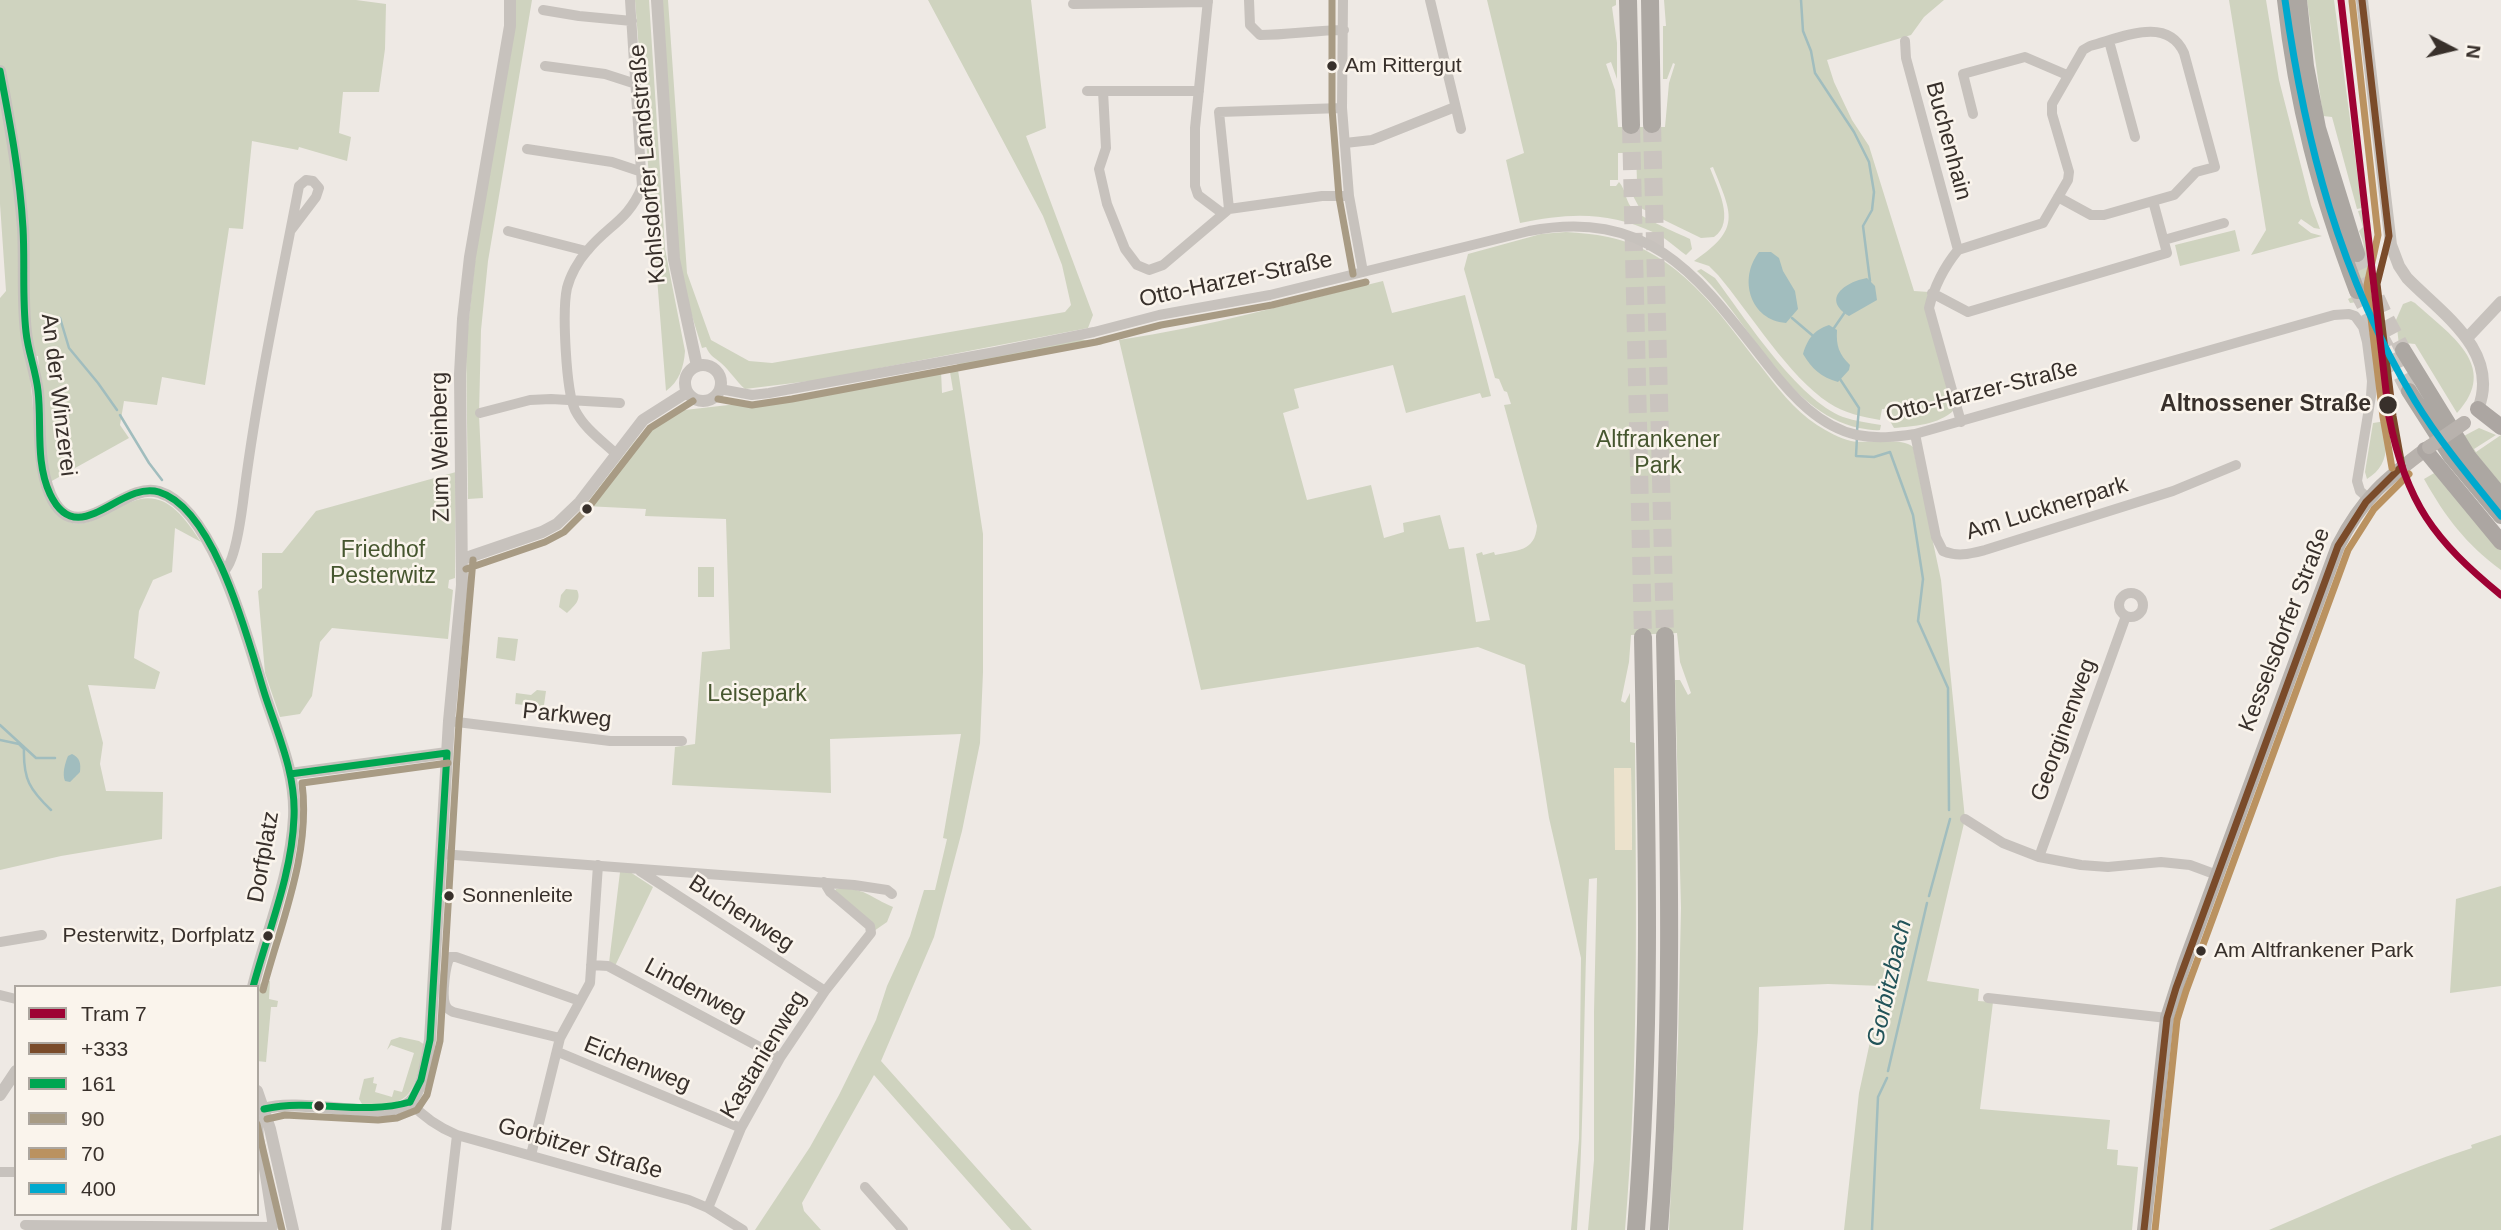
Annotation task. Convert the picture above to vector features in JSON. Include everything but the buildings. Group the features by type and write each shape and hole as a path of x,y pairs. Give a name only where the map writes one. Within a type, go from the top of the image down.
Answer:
{"highway":[{"path":"1628,0 1631,124"},
{"path":"1650,0 1652,124"},
{"path":"2285,0 2305,128 2324,200 2357,291"},
{"path":"2299,0 2306,66 2318,128 2357,254"},
{"path":"2403,350 2468,456 2501,496"},
{"path":"2409,391 2450,455 2501,516"},
{"path":"1658,1230 1665,1123 1670,910 1665,636"},
{"path":"1636,1230 1643,1116 1648,909 1643,637"}],"main road":[{"name":"Kesselsdorfer Straße","path":"2144,1230 2167,1018 2338,546 2368,498 2400,467 2464,423 2478,409"},
{"path":"2478,409 2501,427"},
{"path":"2427,449 2501,542"}],"street":[{"name":"Zum Weinberg","path":"410,1102 423,1075 430,1040 449,721 463,559 460,374 463,319 470,257 510,26 510,0"},
{"path":"615,453 584,424 571,400 565,313 567,287 575,267 586,251 635,205 642,187 630,0"},
{"name":"Kohlsdorfer Landstraße","path":"657,0 674,258 697,366"},
{"path":"1249,0 1250,25 1259,35 1344,30"},
{"path":"1343,0 1342,108 1349,196 1363,272"},
{"path":"1430,0 1461,129"},
{"path":"2362,0 2390,245 2407,278 2470,335 2482,354 2486,374 2485,394 2478,409"},
{"path":"1073,4 1208,1 1193,159 1195,186 1198,195 1226,211"},
{"path":"543,10 632,21"},
{"path":"1961,422 1931,318 1929,308 1933,293 1958,250 2043,223 2058,197 2068,180 2069,172 2052,114 2052,104 2082,50 2150,30 2168,34 2179,42 2184,53 2215,167 2196,172 2180,190 2104,215 2091,215 2058,197"},
{"name":"Buchenhain","path":"1905,41 1906,58 1958,250"},
{"path":"2109,41 2135,137"},
{"path":"1973,114 1963,74 2025,57 2067,75"},
{"path":"545,66 605,74 636,84"},
{"name":"An der Winzerei","path":"0,71 20,192 26,332 37,389 41,449 51,496 59,508 75,517 90,517 133,494 146,491 161,492 182,507 195,522 223,572 236,604 269,709"},
{"path":"1087,91 1199,91"},
{"path":"1102,91 1106,148 1098,169 1107,204 1125,249 1137,265 1149,270 1163,265 1226,211 1322,196 1349,196"},
{"path":"1345,143 1373,140 1455,107"},
{"path":"1226,211 1219,112 1342,108"},
{"path":"527,149 612,162 642,172"},
{"path":"223,572 229,569 242,509 260,385 299,186 306,180 313,181 319,188 316,197 291,230"},
{"path":"1933,293 1968,312 2167,253 2153,201"},
{"path":"2164,240 2224,223"},
{"name":"Otto-Harzer-Straße","path":"720,389 752,395 1094,332 1159,316 1270,295 1543,229 1567,227 1612,231 1657,248 1694,276 1713,295 1786,388 1818,416 1856,435 1887,438 1915,434 2334,315 2349,314 2360,320 2363,327 2372,381 2357,481 2360,491 2368,498"},
{"path":"508,231 586,251"},
{"path":"2470,335 2501,302"},
{"path":"697,366 708,366 718,372 720,389 707,401 696,400 687,392 686,376 697,366"},
{"path":"463,559 542,532 556,523 579,502 643,420 687,392"},
{"path":"480,413 530,400 620,403"},
{"name":"Am Lucknerpark","path":"1915,434 1936,537 1943,551 1953,555 1964,556 1985,550 2173,491 2236,465"},
{"name":"Georginenweg","path":"2039,857 2126,616"},
{"name":"Dorfplatz","path":"254,985 283,886 293,830 294,804 290,774 269,709"},
{"name":"Parkweg","path":"449,721 610,741 682,741"},
{"path":"290,774 447,753"},
{"path":"1965,820 2003,843 2039,857 2108,867 2161,862 2190,865 2217,875"},
{"path":"441,854 824,882 887,890 892,894"},
{"path":"531,1155 560,1038 590,983 598,865"},
{"name":"Buchenweg","path":"636,869 825,992"},
{"name":"Kastanienweg","path":"708,1208 741,1128 780,1058 825,992 871,933 870,926 830,892 824,882"},
{"path":"0,943 41,935"},
{"path":"560,1038 453,1012 444,1002 446,963 450,957 456,957 580,1001"},
{"name":"Lindenweg","path":"591,965 608,966 780,1058"},
{"path":"1987,998 2167,1018"},
{"name":"Eichenweg","path":"558,1052 741,1128"},
{"path":"0,1095 14,1074"},
{"path":"259,1096 293,1230"},
{"path":"259,1122 265,1113 284,1104 379,1110 396,1108 410,1102"},
{"name":"Gorbitzer Straße","path":"410,1102 420,1114 438,1127 457,1135 690,1200 743,1230"},
{"path":"446,1230 457,1135"},
{"path":"26,1225 273,1227 259,1137"},
{"path":"865,1187 903,1230"}],"green space":[{"path":"0,0 356,0 386,4 385,49 379,92 343,92 339,133 351,137 347,161 299,147 298,150 252,141 243,229 229,228 205,385 162,377 157,405 124,401 120,425 129,438 50,482 38,356 26,355 40,466 49,498 60,515 71,523 84,523 141,499 155,499 176,510 201,542 175,528 172,572 153,580 139,611 134,658 160,672 155,689 88,685 103,743 100,764 106,791 163,792 162,839 61,856 0,870 0,298 6,291 0,204"},
{"path":"516,0 532,0 488,261 481,330 479,415 483,498 468,499 466,345 476,252"},
{"path":"635,0 649,0 665,249 685,351 680,374 666,391"},
{"path":"662,0 668,0 687,273 711,340 749,361 772,363 1065,312 1071,305 1062,265 1043,216 928,0 1031,0 1046,128 1026,136 1093,315 1088,328 818,380 745,389 706,347 702,348 685,294 679,256"},
{"path":"1487,0 1616,0 1616,5 1612,7 1617,43 1617,79 1611,62 1606,64 1615,90 1618,127 1665,127 1669,83 1675,64 1673,63 1667,79 1663,79 1663,26 1666,26 1664,0 1944,0 1924,17 1911,35 1827,60 1852,120 1869,146 1914,291 1929,292 1954,410 1933,422 1894,428 1889,409 1882,409 1880,420 1847,412 1829,403 1799,377 1718,275 1709,266 1694,261 1720,239 1729,220 1725,197 1713,167 1710,168 1723,204 1724,223 1714,237 1701,238 1639,207 1632,194 1637,181 1636,153 1618,153 1618,180 1610,180 1610,186 1616,186 1619,182 1635,211 1690,239 1692,249 1686,255 1655,233 1621,221 1572,216 1520,223 1506,160 1524,153"},
{"path":"2229,0 2266,0 2279,80 2311,205 2320,229 2301,219 2298,223 2311,233 2322,236 2251,255 2266,230"},
{"path":"2307,0 2334,0 2362,208 2357,209 2332,117 2323,116"},
{"path":"2362,210 2372,300 2350,303 2348,299 2358,294 2353,261 2364,248 2359,231 2363,227 2358,211"},
{"path":"2235,230 2240,251 2180,266 2175,245"},
{"name":"Altfrankener Park","path":"1566,232 1603,236 1633,245 1655,256 1676,270 1712,304 1779,389 1817,425 1851,441 1893,441 1913,447 1941,580 1965,819 1927,981 1979,989 1978,1001 1993,1002 1980,1109 2110,1120 2107,1149 2118,1150 2117,1165 2138,1167 2132,1230 1844,1230 1859,1093 1882,986 1828,984 1759,987 1743,1230 1669,1230 1681,908 1675,680 1680,680 1688,695 1691,693 1680,662 1677,633 1631,635 1621,701 1625,703 1630,693 1630,742 1635,743 1635,1047 1625,1230 1588,1230 1594,1160 1597,878 1589,879 1580,1186 1577,1230 1571,1230 1579,1139 1581,958 1549,818 1525,665 1478,647 1201,690 1119,340 1218,321 1383,281 1392,313 1465,295 1491,396 1482,398 1480,393 1406,413 1393,365 1294,389 1299,408 1283,413 1307,500 1371,485 1384,538 1404,532 1403,523 1440,515 1449,549 1464,547 1476,622 1490,620 1476,554 1494,552 1495,555 1524,548 1533,541 1537,526 1504,405 1511,404 1499,379 1495,378 1464,269 1468,254 1541,234","holes":["1631,768 1632,849 1614,769"]},
{"path":"1701,269 1715,278 1756,335 1808,394 1843,417 1881,425 1880,430 1859,428 1833,419 1810,403 1789,384 1770,361 1734,313 1697,271"},
{"path":"2411,301 2455,339 2472,366 2474,380 2469,396 2457,413 2415,344 2405,343 2400,353 2396,320 2403,304"},
{"path":"1081,339 1103,345 1091,345 958,370 957,363"},
{"name":"Leisepark","path":"958,370 983,534 980,743 962,831 934,937 881,1061 1032,1230 1011,1230 874,1075 802,1203 804,1211 821,1230 755,1230 810,1147 839,1095 876,1020 887,986 910,936 924,890 935,890 947,839 943,838 961,734 830,739 831,793 672,785 675,747 695,744 702,652 730,649 726,519 645,516 646,509 585,506 635,441 650,426 676,411 816,395 941,371 942,393 953,390 950,372"},
{"path":"2386,421 2389,445 2386,445 2381,465 2367,479 2365,472 2373,423"},
{"path":"2479,428 2496,435 2474,449 2476,452 2501,435 2501,484 2462,437"},
{"name":"Friedhof Pesterwitz","path":"456,472 455,578 449,580 448,588 453,590 448,639 332,628 320,642 312,696 300,714 280,717 265,673 258,591 262,588 262,553 282,553 316,511"},
{"path":"2436,472 2501,548 2501,570 2467,540 2440,506 2424,479"},
{"path":"698,567 714,567 714,597 698,597"},
{"path":"566,589 577,590 579,597 567,613 559,607 561,595"},
{"path":"498,637 518,639 515,661 496,658"},
{"path":"537,690 546,691 542,707 515,704 516,693 531,695"},
{"path":"620,872 630,872 653,887 615,966 609,963"},
{"path":"2501,886 2501,986 2450,993 2456,899"},
{"path":"836,889 860,891 893,907 887,922 874,931"},
{"path":"270,981 269,999 278,1001 277,1007 271,1007 266,1062 259,1061 259,985"},
{"path":"400,1037 425,1045 418,1073 409,1093 393,1103 362,1104 359,1099 364,1079 374,1077 373,1083 377,1084 375,1092 392,1097 394,1090 402,1092 414,1053 391,1045 387,1050 391,1040"},
{"path":"2501,1135 2501,1230 2269,1230 2395,1176"}],"sand":[{"path":"1614,768 1631,768 1632,850 1615,850"}],"water":[{"path":"1759,252 1771,252 1779,258 1795,291 1798,309 1786,323 1764,314 1751,296 1749,274"},
{"path":"1867,278 1875,286 1877,300 1849,316 1837,303 1839,292 1851,283"},
{"path":"1829,325 1837,330 1839,349 1850,365 1838,382 1817,372 1803,354 1812,335"},
{"path":"72,754 80,763 80,772 70,782 65,781 64,772 68,756"}],"waterway":[{"path":"1801,0 1803,31 1811,51 1815,73 1854,132 1869,162 1874,192 1872,210 1863,226 1870,281"},
{"path":"1834,328 1845,312"},
{"path":"60,318 69,348 117,410"},
{"path":"1792,318 1812,335"},
{"path":"1840,379 1859,408 1857,431"},
{"path":"120,415 162,480"},
{"name":"Gorbitzbach","path":"1857,437 1856,456 1874,457 1890,452 1913,515 1923,579 1918,621 1948,688 1949,810"},
{"path":"0,725 36,758 55,758"},
{"path":"0,740 19,744 24,749 29,783 51,810"},
{"name":"Gorbitzbach","path":"1929,896 1950,819"},
{"name":"Gorbitzbach","path":"1888,1071 1927,903"},
{"name":"Gorbitzbach","path":"1872,1230 1878,1097 1887,1078"}],"tunnel":[{"path":"1652,124 1665,636"},
{"path":"1631,125 1643,637"},
{"path":"2357,254 2403,350"},
{"path":"2357,291 2409,391"}],"tram line":[{"name":"7","path":"2341,0 2389,417 2396,447 2414,497 2426,518 2458,556 2501,595"}],"transit line":[{"name":"90","path":"1332,0 1332,109 1339,197 1353,274"},
{"name":"400","path":"2285,0 2315,157 2346,257 2366,306 2415,401 2456,460 2501,516"},
{"name":"+333","path":"2362,0 2389,236 2377,284 2393,416 2402,466"},
{"name":"70","path":"2352,1 2378,235 2367,285 2392,468"},
{"name":"161","path":"0,71 20,188 26,332 38,391 45,482 61,510 73,517 87,516 144,491 159,492 179,504 197,524 227,581 285,755 294,801 292,839 284,882 254,985"},
{"name":"90","path":"718,399 752,405 792,399 1096,342 1161,325 1272,305 1366,282"},
{"name":"90","path":"466,569 545,542 564,532 588,508 650,428 693,401"},
{"name":"+333","path":"2144,1230 2167,1018 2176,988 2338,546 2366,502 2402,466"},
{"name":"70","path":"2155,1230 2177,1020 2186,991 2348,550 2374,509 2409,474"},
{"name":"90","path":"267,1119 285,1115 378,1120 397,1118 417,1110 427,1095 440,1041 459,722 473,560"},
{"name":"161","path":"290,774 447,753"},
{"name":"161","path":"410,1102 421,1080 430,1040 447,753"},
{"name":"90","path":"263,990 298,862 304,809 302,783 448,763"},
{"name":"161","path":"264,1109 301,1105 373,1107 410,1102"},
{"name":"90","path":"259,1132 282,1230"}],"place":[{"name":"Am Rittergut","path":"1332,66"},
{"name":"Altnossener Straße","path":"2388,405"},
{"name":"Sonnenleite","path":"449,896"},
{"name":"Pesterwitz, Dorfplatz","path":"268,936"},
{"name":"Am Altfrankener Park","path":"2201,951"}]}
